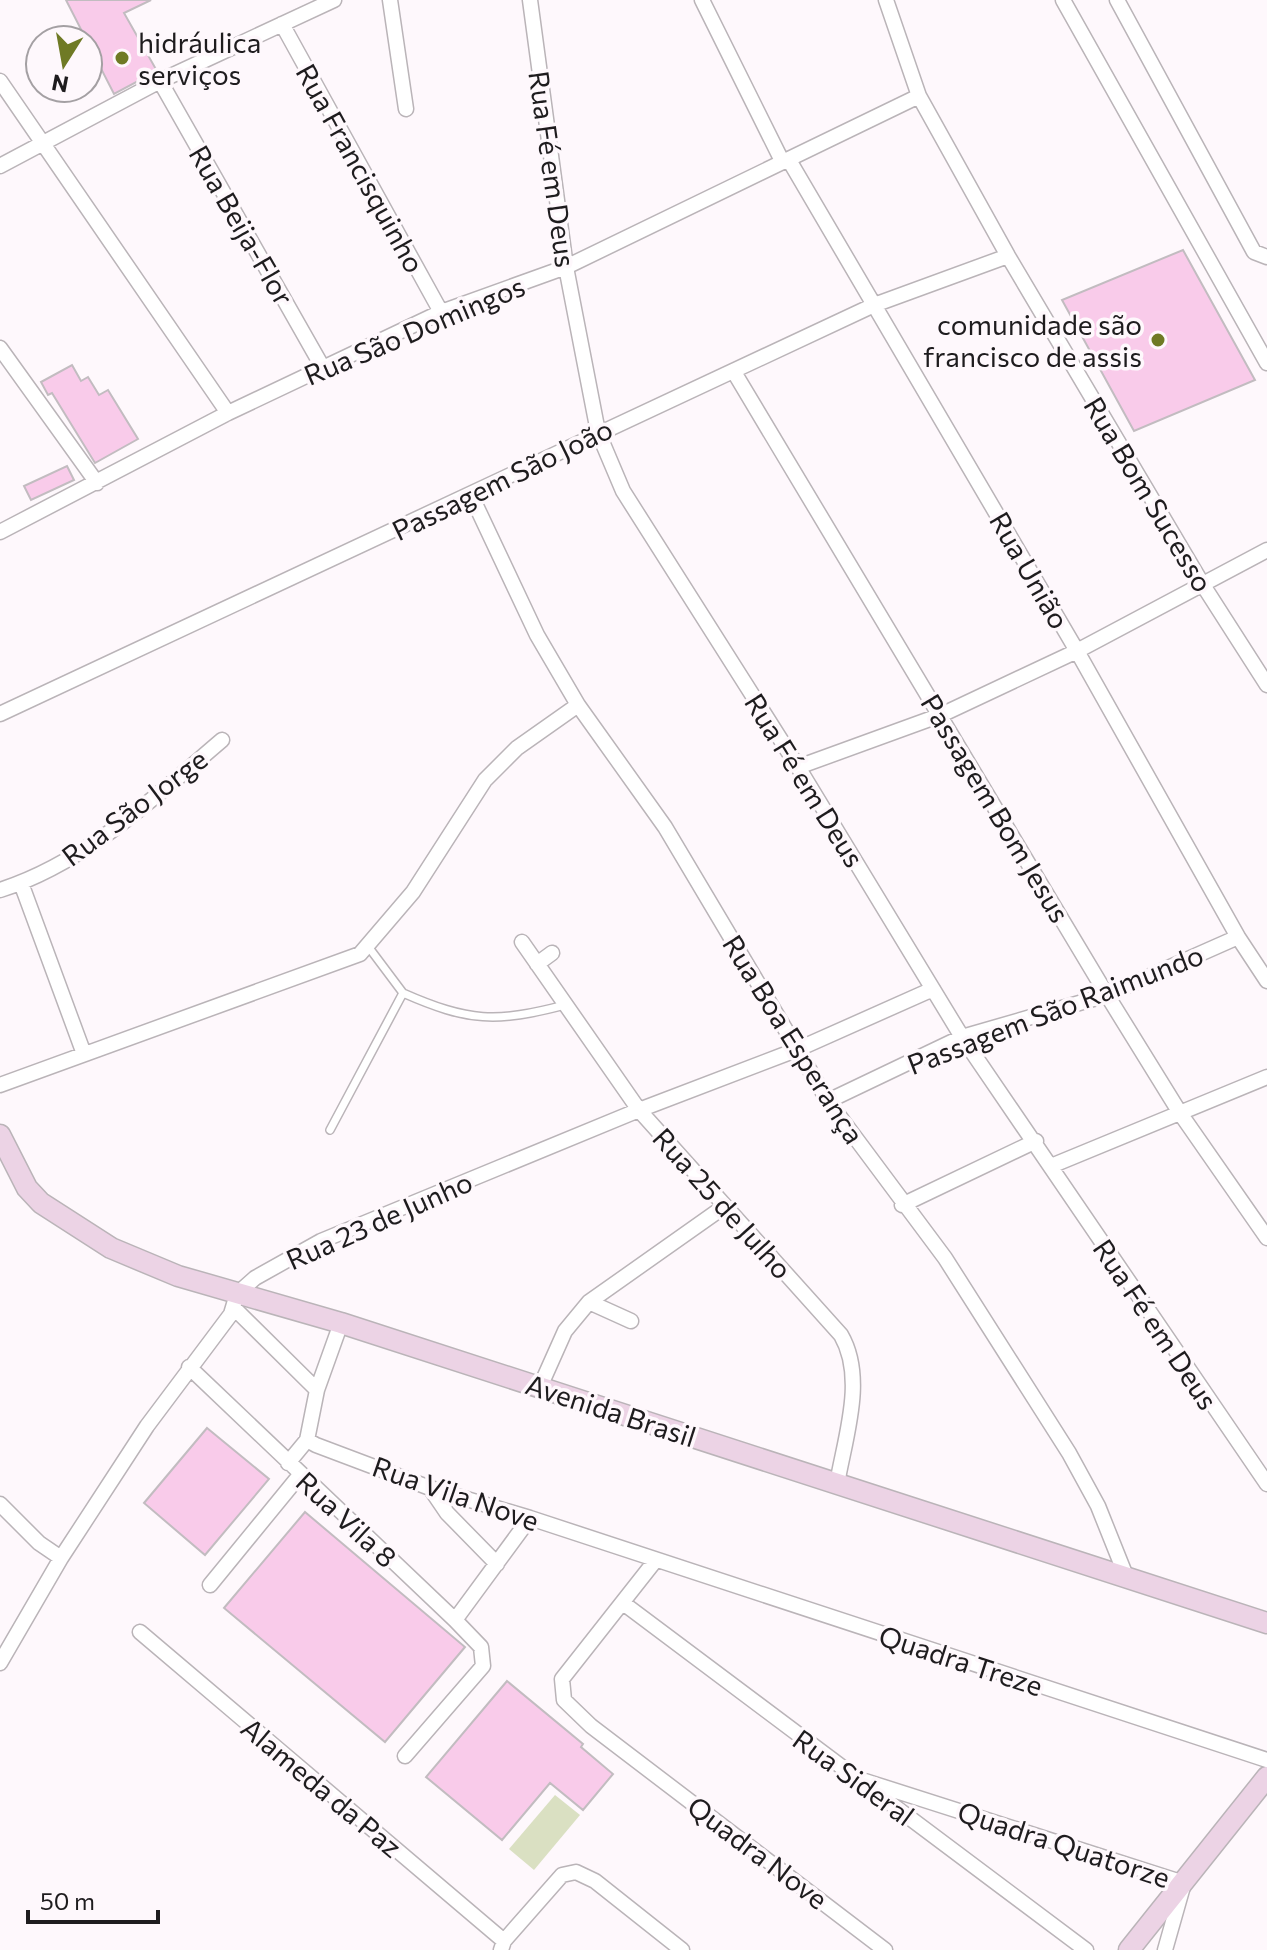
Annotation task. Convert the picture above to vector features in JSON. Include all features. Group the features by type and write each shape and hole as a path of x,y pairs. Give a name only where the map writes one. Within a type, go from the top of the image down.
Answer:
{"main road":[{"name":"Avenida Brasil","path":"0,1135 27,1188 65,1221 111,1248 235,1301 341,1323 1267,1623"},
{"path":"1129,1950 1267,1777"}],"street":[{"path":"0,166 160,81 334,0"},
{"path":"390,0 406,109"},
{"name":"Rua Fé em Deus","path":"530,0 566,267 598,432 623,491 798,767 962,1037 1036,1141 1174,1353 1267,1484"},
{"name":"Rua União","path":"702,0 786,160 1077,651 1238,937 1267,981"},
{"name":"Rua Bom Sucesso","path":"886,0 919,96 1008,256 1203,585 1267,685"},
{"path":"1063,0 1267,363"},
{"path":"1117,0 1254,252 1267,257"},
{"name":"Rua Francisquinho","path":"282,24 441,312"},
{"path":"0,81 228,413"},
{"name":"Rua Beija-Flor","path":"160,81 323,368"},
{"name":"Rua São Domingos","path":"0,532 228,413 441,312 566,267 919,96"},
{"name":"Passagem São João","path":"0,714 874,305 1008,256"},
{"path":"0,348 97,483"},
{"name":"Passagem Bom Jesus","path":"734,372 1107,995 1180,1113 1267,1238"},
{"name":"Rua Boa Esperança","path":"471,495 537,635 578,705 665,827 828,1101 902,1205 945,1258 1069,1453 1098,1506 1126,1576"},
{"path":"798,767 941,715 1077,651 1267,550"},
{"path":"0,1085 360,954 413,892 485,780 517,748 578,705"},
{"name":"Rua São Jorge","path":"0,890 21,883 89,846 222,740"},
{"path":"21,883 84,1054"},
{"name":"Passagem São Raimundo","path":"828,1101 962,1037 1107,995 1238,937"},
{"name":"Rua 25 de Julho","path":"522,942 639,1110 848,1347 852,1390 837,1484"},
{"path":"537,964 552,953"},
{"name":"Rua 23 de Junho","path":"0,1663 61,1558 189,1367 255,1278 321,1241 639,1110 796,1050 933,989"},
{"path":"1051,1166 1267,1077"},
{"path":"902,1205 1036,1141"},
{"path":"540,1387 565,1331 589,1302 725,1206"},
{"path":"235,1301 317,1390"},
{"path":"589,1302 631,1321"},
{"path":"288,1463 307,1440 317,1390 341,1323"},
{"name":"Rua Vila 8","path":"189,1367 481,1647 483,1666 405,1756"},
{"name":"Rua Vila Nove","path":"307,1440 430,1488 655,1561"},
{"path":"210,1585 300,1475"},
{"path":"430,1488 447,1513 497,1564"},
{"path":"0,1504 39,1543 61,1558"},
{"path":"455,1620 530,1518"},
{"path":"623,1603 655,1561"},
{"name":"Quadra Treze","path":"655,1561 1267,1760"},
{"name":"Quadra Nove","path":"623,1603 560,1686 569,1707 885,1950"},
{"name":"Rua Sideral","path":"623,1603 852,1778 948,1844 1086,1950"},
{"name":"Alameda da Paz","path":"140,1632 502,1945"},
{"name":"Quadra Quatorze","path":"852,1778 1184,1883"},
{"path":"502,1945 562,1875 569,1873 583,1874 595,1881 682,1950"},
{"path":"1165,1950 1184,1883"}],"lane":[{"path":"367,945 403,993 468,1018 527,1015 565,1005"},
{"path":"330,1130 403,993"}],"green space":[{"path":"555,1795 580,1815 534,1870 509,1849"}],"building":[{"name":"hidráulica serviços","path":"66,0 151,0 124,13 157,71 114,94 104,74 104,24 78,24"},
{"name":"comunidade são francisco de assis","path":"1183,250 1255,380 1134,431 1062,300"},
{"path":"72,365 81,381 88,377 99,395 108,390 138,439 95,463 52,393 48,395 41,382"},
{"path":"67,466 74,480 31,500 24,486"},
{"path":"207,1428 269,1479 205,1555 144,1503"},
{"path":"305,1512 465,1647 385,1742 224,1608"},
{"path":"507,1681 583,1744 581,1747 613,1774 583,1810 550,1783 502,1840 426,1777"}],"place":[{"name":"hidráulica serviços","path":"122,58"},
{"name":"comunidade são francisco de assis","path":"1158,340"}]}
